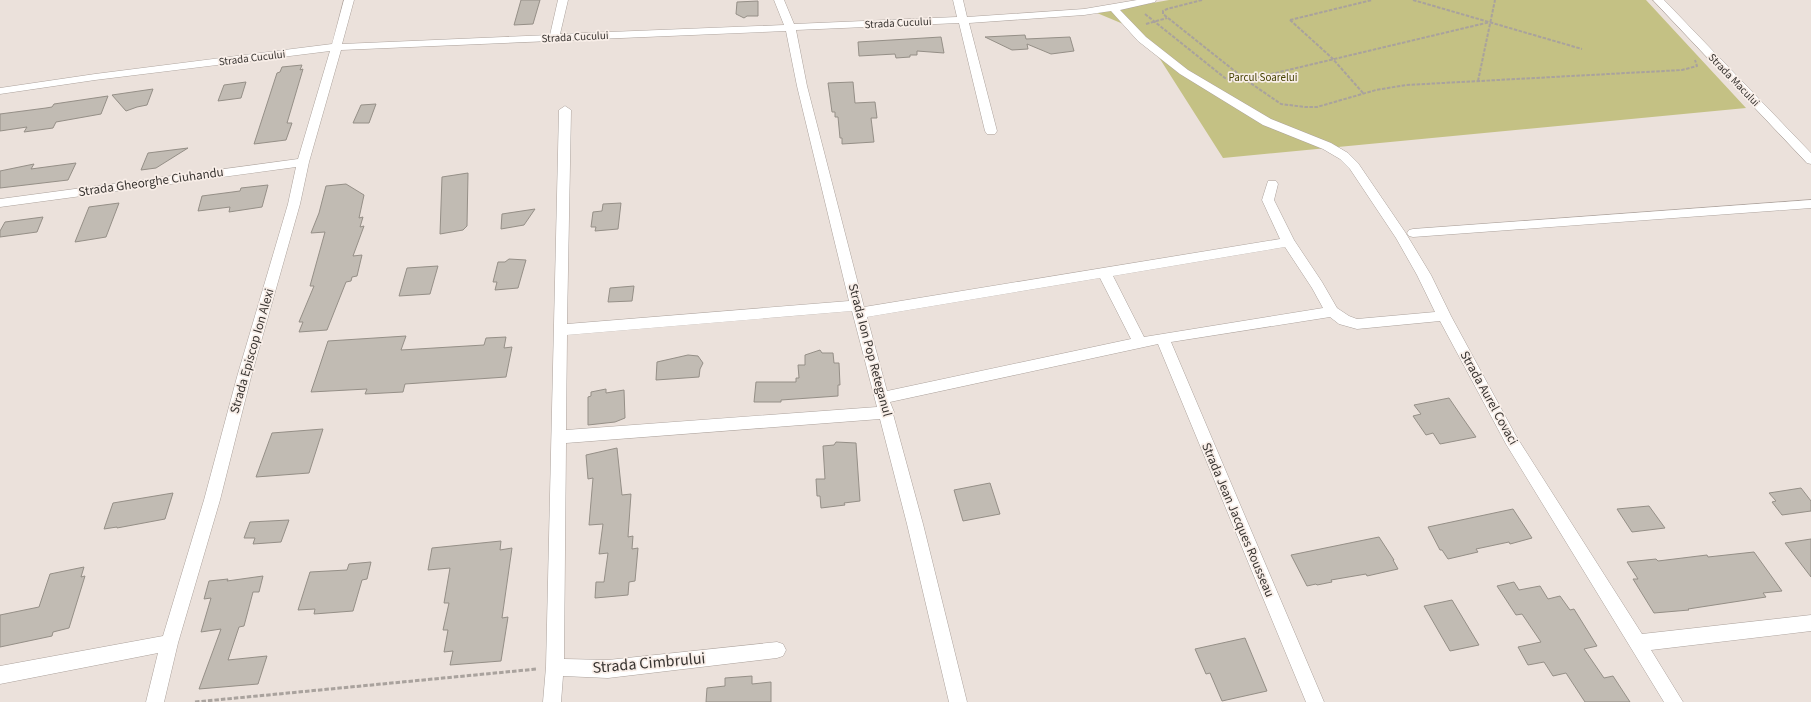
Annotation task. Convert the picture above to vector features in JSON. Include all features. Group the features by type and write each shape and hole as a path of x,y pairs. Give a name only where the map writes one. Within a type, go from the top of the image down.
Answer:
{"street":[{"name":"Strada Episcop Ion Alexi","path":"155,702 169,643 212,500 244,377 294,204 303,162 349,0"},
{"path":"554,38 563,0"},
{"name":"Strada Ion Pop Reteganul","path":"779,0 790,27 802,86 858,309 885,405 958,702"},
{"path":"958,0 991,131"},
{"name":"Strada Cucului","path":"0,91 96,77 336,47 963,20 1084,12 1151,0"},
{"name":"Strada Macului","path":"1658,0 1811,160"},
{"name":"Strada Aurel Covaci","path":"1113,8 1155,50 1184,72 1248,112 1267,122 1327,146 1344,156 1354,166 1401,235 1424,275 1444,316 1511,440 1674,702"},
{"path":"552,702 555,667 565,110"},
{"path":"1798,148 1811,147"},
{"name":"Strada Gheorghe Ciuhandu","path":"0,203 303,162"},
{"path":"1272,184 1268,200 1288,242 1332,312 1344,320 1357,324 1444,316"},
{"path":"1413,233 1811,204"},
{"path":"560,330 858,309 1104,272 1288,242"},
{"path":"1104,272 1140,343"},
{"path":"558,437 885,405 1162,338 1332,312"},
{"name":"Strada Jean Jacques Rousseau","path":"1162,338 1315,702"},
{"path":"1637,643 1811,623"},
{"path":"0,675 169,643"},
{"name":"Strada Cimbrului","path":"555,667 608,669 777,650"}],"path":[{"path":"1202,0 1167,9 1163,11 1163,14 1246,80 1281,104 1293,106 1317,107 1363,93 1406,85 1687,69 1697,66 1697,62 1692,56"},
{"path":"1363,93 1332,58 1290,20 1372,0"},
{"path":"1414,0 1582,49"},
{"path":"1478,81 1495,0"},
{"path":"1135,4 1154,22 1226,78 1235,81 1246,80 1332,58 1490,22"},
{"path":"1132,27 1167,18"},
{"path":"195,702 555,667"}],"green space":[{"name":"Parcul Soarelui","path":"1169,0 1646,0 1746,108 1223,158 1153,48 1128,26 1097,13"}],"building":[{"path":"521,0 540,0 533,24 514,25"},
{"path":"758,1 758,16 747,16 744,18 736,14 737,2"},
{"path":"1025,35 1026,39 1070,37 1074,51 1051,54 1027,44 1028,49 1012,50 985,37"},
{"path":"941,37 944,53 917,51 917,55 896,58 895,54 859,56 858,42"},
{"path":"302,65 300,70 303,69 287,123 292,123 286,140 254,144 277,73 280,72 282,67"},
{"path":"246,82 241,98 218,101 224,85"},
{"path":"853,82 855,103 875,102 877,118 871,118 874,142 842,144 838,117 835,117 835,112 832,112 828,83"},
{"path":"153,89 147,105 126,111 112,95"},
{"path":"108,96 101,114 56,122 53,128 24,132 27,127 0,131 0,114 52,107 54,104"},
{"path":"376,104 369,123 353,123 361,105"},
{"path":"188,148 156,168 141,170 148,153"},
{"path":"76,163 68,180 0,188 0,171 34,164 31,169"},
{"path":"468,173 467,226 463,230 440,234 442,177"},
{"path":"346,184 364,195 359,218 363,217 360,227 364,226 353,256 362,255 357,276 352,277 351,281 346,282 327,330 299,332 303,322 299,322 314,286 310,286 325,232 311,233 319,213 326,186"},
{"path":"268,185 262,207 229,212 230,207 198,211 202,196 240,191 241,188"},
{"path":"119,203 106,237 75,242 89,207"},
{"path":"621,203 618,229 595,231 596,227 591,227 593,212 602,211 603,204"},
{"path":"535,209 524,225 501,229 502,214"},
{"path":"43,217 37,232 0,237 0,231 5,222"},
{"path":"509,259 526,260 518,288 495,290 497,282 493,282 498,262 505,262"},
{"path":"438,266 430,294 399,296 407,268"},
{"path":"634,286 632,301 608,302 610,288"},
{"path":"406,336 401,350 484,345 486,338 506,337 504,348 512,347 506,377 405,384 403,392 365,394 367,389 311,392 328,341"},
{"path":"820,350 822,353 833,353 834,363 839,363 840,385 838,385 838,396 781,400 781,402 754,402 756,382 796,382 796,378 799,378 798,365 805,365 805,355"},
{"path":"688,355 698,356 703,363 700,369 699,377 656,380 657,362"},
{"path":"606,389 606,393 624,390 625,418 615,422 588,425 588,397 591,396 591,392"},
{"path":"1449,398 1476,437 1440,444 1433,433 1426,435 1413,416 1421,414 1414,405"},
{"path":"323,429 309,473 256,477 272,433"},
{"path":"836,442 856,443 860,501 844,503 845,505 821,508 820,496 817,496 816,479 825,479 823,446 834,445"},
{"path":"617,448 622,495 631,494 628,537 633,536 632,549 638,548 635,581 629,582 628,595 595,598 596,582 604,582 608,553 599,554 603,524 589,525 593,478 588,479 586,455"},
{"path":"990,483 1000,514 963,521 954,490"},
{"path":"1801,488 1811,501 1811,511 1782,515 1772,502 1776,501 1769,493"},
{"path":"173,493 165,519 104,529 113,503"},
{"path":"1649,506 1665,528 1632,532 1617,509"},
{"path":"1513,509 1532,538 1510,544 1509,542 1476,549 1478,552 1448,559 1442,550 1440,550 1428,527"},
{"path":"289,520 281,542 253,544 255,538 244,538 250,522"},
{"path":"1379,537 1398,569 1367,576 1366,574 1331,580 1332,582 1307,586 1291,555"},
{"path":"1811,539 1811,577 1785,543"},
{"path":"501,541 500,550 512,548 502,618 508,617 501,661 450,665 453,651 444,652 448,630 443,630 449,603 444,603 450,568 428,570 432,548"},
{"path":"1754,552 1782,591 1763,593 1766,597 1688,609 1689,610 1654,613 1633,579 1638,579 1627,562 1656,559 1658,561 1707,555 1708,557"},
{"path":"371,562 367,579 362,580 353,611 314,614 315,609 298,610 310,572 347,570 349,564"},
{"path":"84,567 81,577 85,576 69,628 53,632 52,636 0,647 0,615 39,607 50,574"},
{"path":"263,576 259,592 253,592 244,626 239,627 228,660 267,656 258,684 199,689 221,629 201,632 211,598 204,599 209,581 228,579 227,581"},
{"path":"1514,582 1519,590 1540,586 1548,599 1560,596 1570,610 1574,609 1597,646 1584,649 1604,678 1613,676 1630,702 1585,702 1566,673 1553,676 1544,662 1528,665 1518,647 1541,642 1522,614 1516,615 1497,586"},
{"path":"1452,600 1479,645 1450,651 1424,606"},
{"path":"1245,638 1267,691 1222,701 1210,673 1206,674 1195,649"},
{"path":"752,676 752,684 771,682 771,702 706,702 707,688 725,686 725,678"}]}
